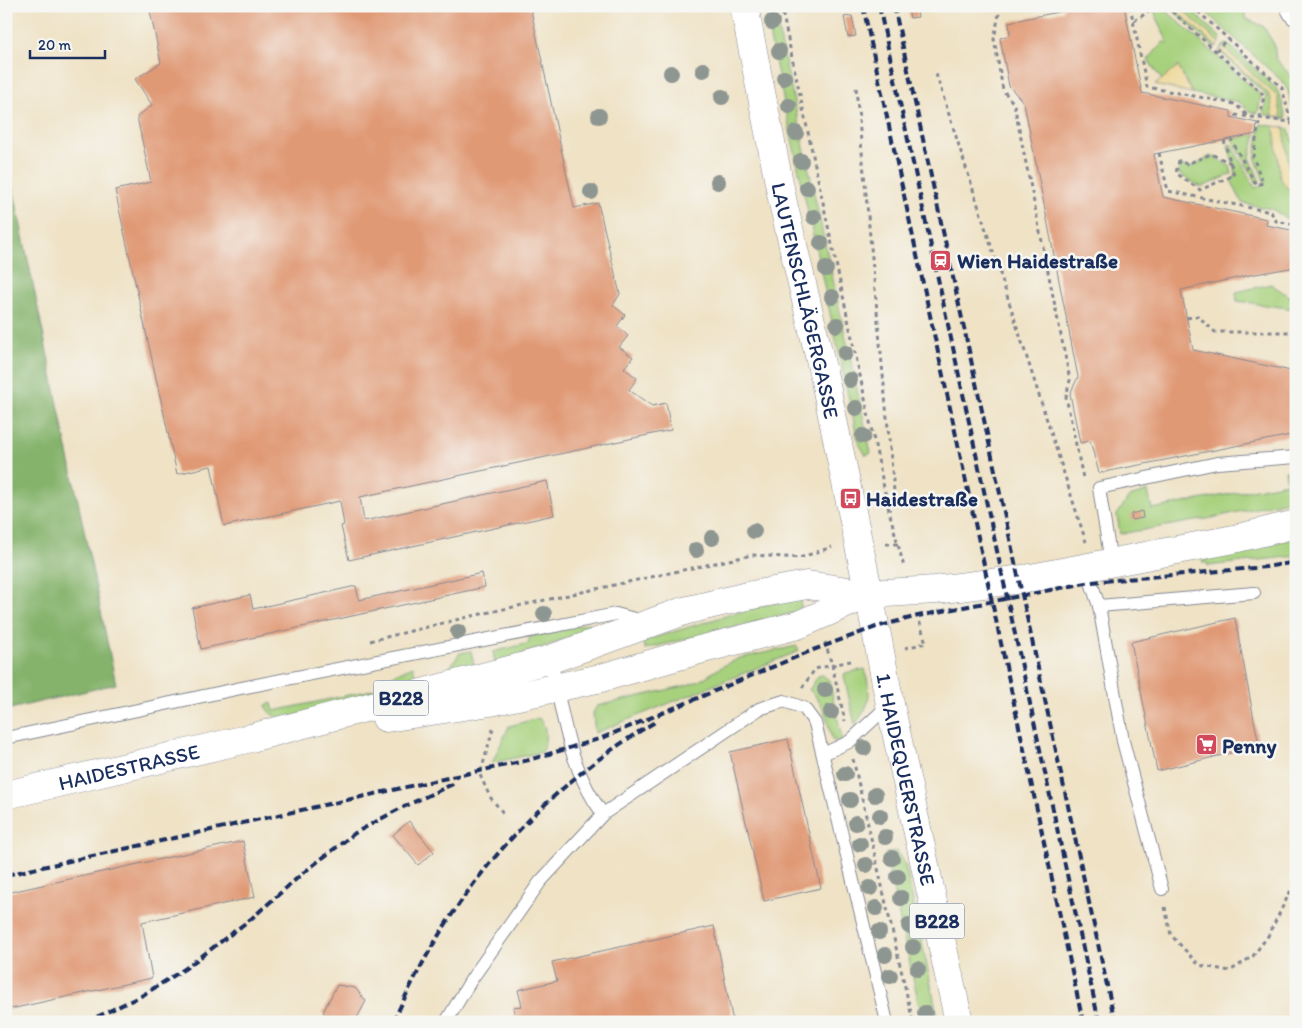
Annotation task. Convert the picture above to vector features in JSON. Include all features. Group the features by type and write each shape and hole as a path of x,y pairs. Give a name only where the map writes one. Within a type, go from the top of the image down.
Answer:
{"main road":[{"name":"LAUTENSCHLÄGERGASSE","path":"744,6 783,203 825,381 869,594"},
{"name":"HAIDESTRASSE","path":"6,795 251,738 551,659 649,622 684,611 747,596 807,586 869,594 935,590 1031,578 1095,558 1234,539 1296,524"},
{"name":"HAIDESTRASSE","path":"251,738 490,702 601,678 699,650 798,625 869,594"},
{"name":"1. HAIDEQUERSTRASSE","path":"869,594 890,704 959,1022"}],"street":[{"path":"1292,6 1296,13"}],"lane":[{"path":"1162,889 1124,741 1099,606 1095,558 1099,488 1217,463 1296,456"},
{"path":"1099,606 1254,593"},
{"path":"6,738 241,688 616,614 649,622"},
{"path":"551,659 570,748 588,791 603,814"},
{"path":"446,1022 471,980 540,882 603,814 759,709 784,701 804,708 815,723 887,1022"},
{"path":"823,754 849,742 890,704"}],"path":[{"path":"781,6 889,511 898,544"},
{"path":"998,6 999,14 994,39 1003,90 1014,104 1070,380 1066,397 1084,484"},
{"path":"1130,6 1147,87 1235,104 1249,117"},
{"path":"1134,21 1157,6"},
{"path":"1166,6 1264,95 1252,157 1263,183 1256,186 1231,139"},
{"path":"1192,6 1282,88 1296,137"},
{"path":"1216,50 1227,39"},
{"path":"936,74 1095,558"},
{"path":"856,88 895,502 889,511"},
{"path":"1235,115 1291,122"},
{"path":"1224,140 1231,163 1234,175 1200,190 1176,173 1179,162 1187,164 1211,154 1231,163"},
{"path":"1159,153 1168,191 1271,212 1276,221 1296,225"},
{"path":"1187,318 1198,316 1215,332 1296,332"},
{"path":"799,558 835,546"},
{"path":"901,649 926,643 918,616"},
{"path":"826,645 913,1022"},
{"path":"832,665 861,658"},
{"path":"495,725 480,775 490,797 504,814"},
{"path":"1162,889 1171,936 1199,965 1230,971 1253,956 1268,936 1296,880"}],"green space":[{"path":"766,6 773,6 871,453 866,455 859,444 856,432 769,34"},
{"path":"1168,6 1186,6 1220,37 1220,42 1215,48"},
{"path":"1199,6 1245,6 1245,18 1263,26 1274,44 1276,59 1296,82 1296,120 1288,91 1283,82"},
{"path":"1162,7 1259,93 1261,97 1258,113 1251,112 1239,102 1192,93 1178,67 1162,80 1148,60 1163,42 1168,43 1154,11"},
{"path":"1228,44 1276,88 1281,98 1286,119 1263,114 1265,94 1219,51 1224,45"},
{"path":"1261,124 1289,129 1296,152 1296,220 1285,218 1272,209 1242,203 1231,180 1236,174 1228,145 1231,144 1255,188 1265,184 1255,157"},
{"path":"1256,134 1250,157 1260,182 1257,183 1232,139"},
{"path":"6,154 116,684 6,710"},
{"path":"1209,157 1214,157 1230,166 1232,174 1202,187 1178,173 1180,165 1189,168"},
{"path":"1271,284 1296,301 1294,309 1237,301 1236,292"},
{"path":"1296,469 1296,499 1207,519 1120,534 1117,515 1129,497 1148,491 1152,509 1287,483 1285,471"},
{"path":"1296,538 1296,556 1208,566 1208,564 1202,562 1203,560"},
{"path":"799,596 802,611 645,649 643,641"},
{"path":"589,623 591,631 495,663 493,652 529,643 529,637"},
{"path":"797,646 799,651 595,733 593,713 597,706 684,686 699,681 740,658"},
{"path":"471,651 475,669 282,719 270,713 266,705 272,703 274,711 386,687 386,678 413,666 416,678 447,671 460,653"},
{"path":"865,669 869,698 865,710 855,725 844,676 845,673"},
{"path":"822,675 829,680 842,738 839,742 832,740 822,707 809,690 818,676"},
{"path":"539,718 544,726 545,734 542,752 492,763 509,726"},
{"path":"896,851 905,864 939,1022 923,1022 885,854"}],"sand":[{"path":"1171,6 1178,6 1219,43 1216,46"},
{"path":"1223,47 1277,96 1282,118 1273,116 1271,99 1268,93 1220,50"},
{"path":"1178,66 1192,93 1155,85"},
{"path":"1274,126 1284,128 1289,168 1296,178 1296,192 1287,188 1280,178"}],"building":[{"path":"149,6 530,6 574,208 598,203 620,294 613,305 625,315 617,326 628,336 619,347 633,357 624,368 637,378 629,390 652,406 666,403 671,430 360,497 364,521 547,481 554,515 349,560 341,526 344,525 340,501 224,526 211,466 177,474 115,190 151,182 137,117 152,105 135,79 161,63"},
{"path":"907,6 916,6 918,17 910,18"},
{"path":"1064,6 1124,6 1142,93 1231,111 1231,117 1257,123 1256,134 1154,154 1163,197 1267,219 1266,225 1296,231 1296,267 1181,290 1193,350 1296,372 1296,434 1099,473 1090,441 1080,443 1070,394 1078,377 1024,103 1009,86 1000,38 1010,35 1009,22 1063,11"},
{"path":"852,16 856,36 848,37 844,17"},
{"path":"1142,511 1143,518 1132,520 1131,514"},
{"path":"482,573 485,587 201,649 192,608 250,595 253,609 356,586 359,600"},
{"path":"1235,618 1259,746 1157,771 1131,642"},
{"path":"788,739 821,888 764,901 730,752"},
{"path":"409,821 434,852 418,865 393,835"},
{"path":"243,841 255,897 142,922 152,978 6,1010 6,893"},
{"path":"714,926 733,1022 516,1022 513,1007 522,1006 518,990 557,981 552,962"},
{"path":"337,985 355,988 366,1001 355,1022 332,1022 323,1012"}],"railway":[{"path":"863,6 1083,1022"},
{"path":"879,6 1099,1022"},
{"path":"894,6 1115,1022"},
{"path":"6,875 529,760 602,738 813,650 876,627 918,616 1091,582 1266,567 1296,562"},
{"path":"393,1022 421,966 445,926 495,857 518,831 570,782 597,760 655,722"},
{"path":"86,1022 143,995 186,968 252,918 303,873 355,833 399,809 455,783"}],"place":[{"name":"Wien Haidestraße","path":"941,260"},
{"name":"Haidestraße","path":"850,498"},
{"name":"Penny","path":"1206,745"}]}
